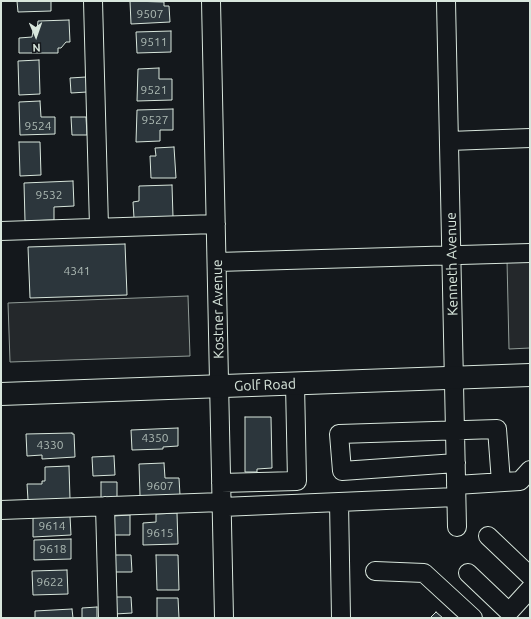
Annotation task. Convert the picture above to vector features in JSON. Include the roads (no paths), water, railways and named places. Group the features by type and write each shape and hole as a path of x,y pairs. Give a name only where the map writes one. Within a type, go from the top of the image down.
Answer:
{"main road":[{"name":"Golf Road","path":"1,394 530,375"}],"street":[{"path":"93,1 99,227"},
{"name":"Kostner Avenue","path":"211,1 224,618"},
{"name":"Kenneth Avenue","path":"446,1 457,527"},
{"path":"449,141 530,138"},
{"path":"1,231 216,224"},
{"path":"217,262 530,253"},
{"path":"221,483 298,481 295,384"},
{"path":"456,463 342,471 339,434 497,429 501,482"},
{"path":"1,510 105,506 339,502 456,491 501,482 520,481 530,470"},
{"path":"339,502 341,618"},
{"path":"105,506 108,618"},
{"path":"488,536 530,576"},
{"path":"375,571 424,572 473,618"},
{"path":"468,573 510,612 530,589"}]}
